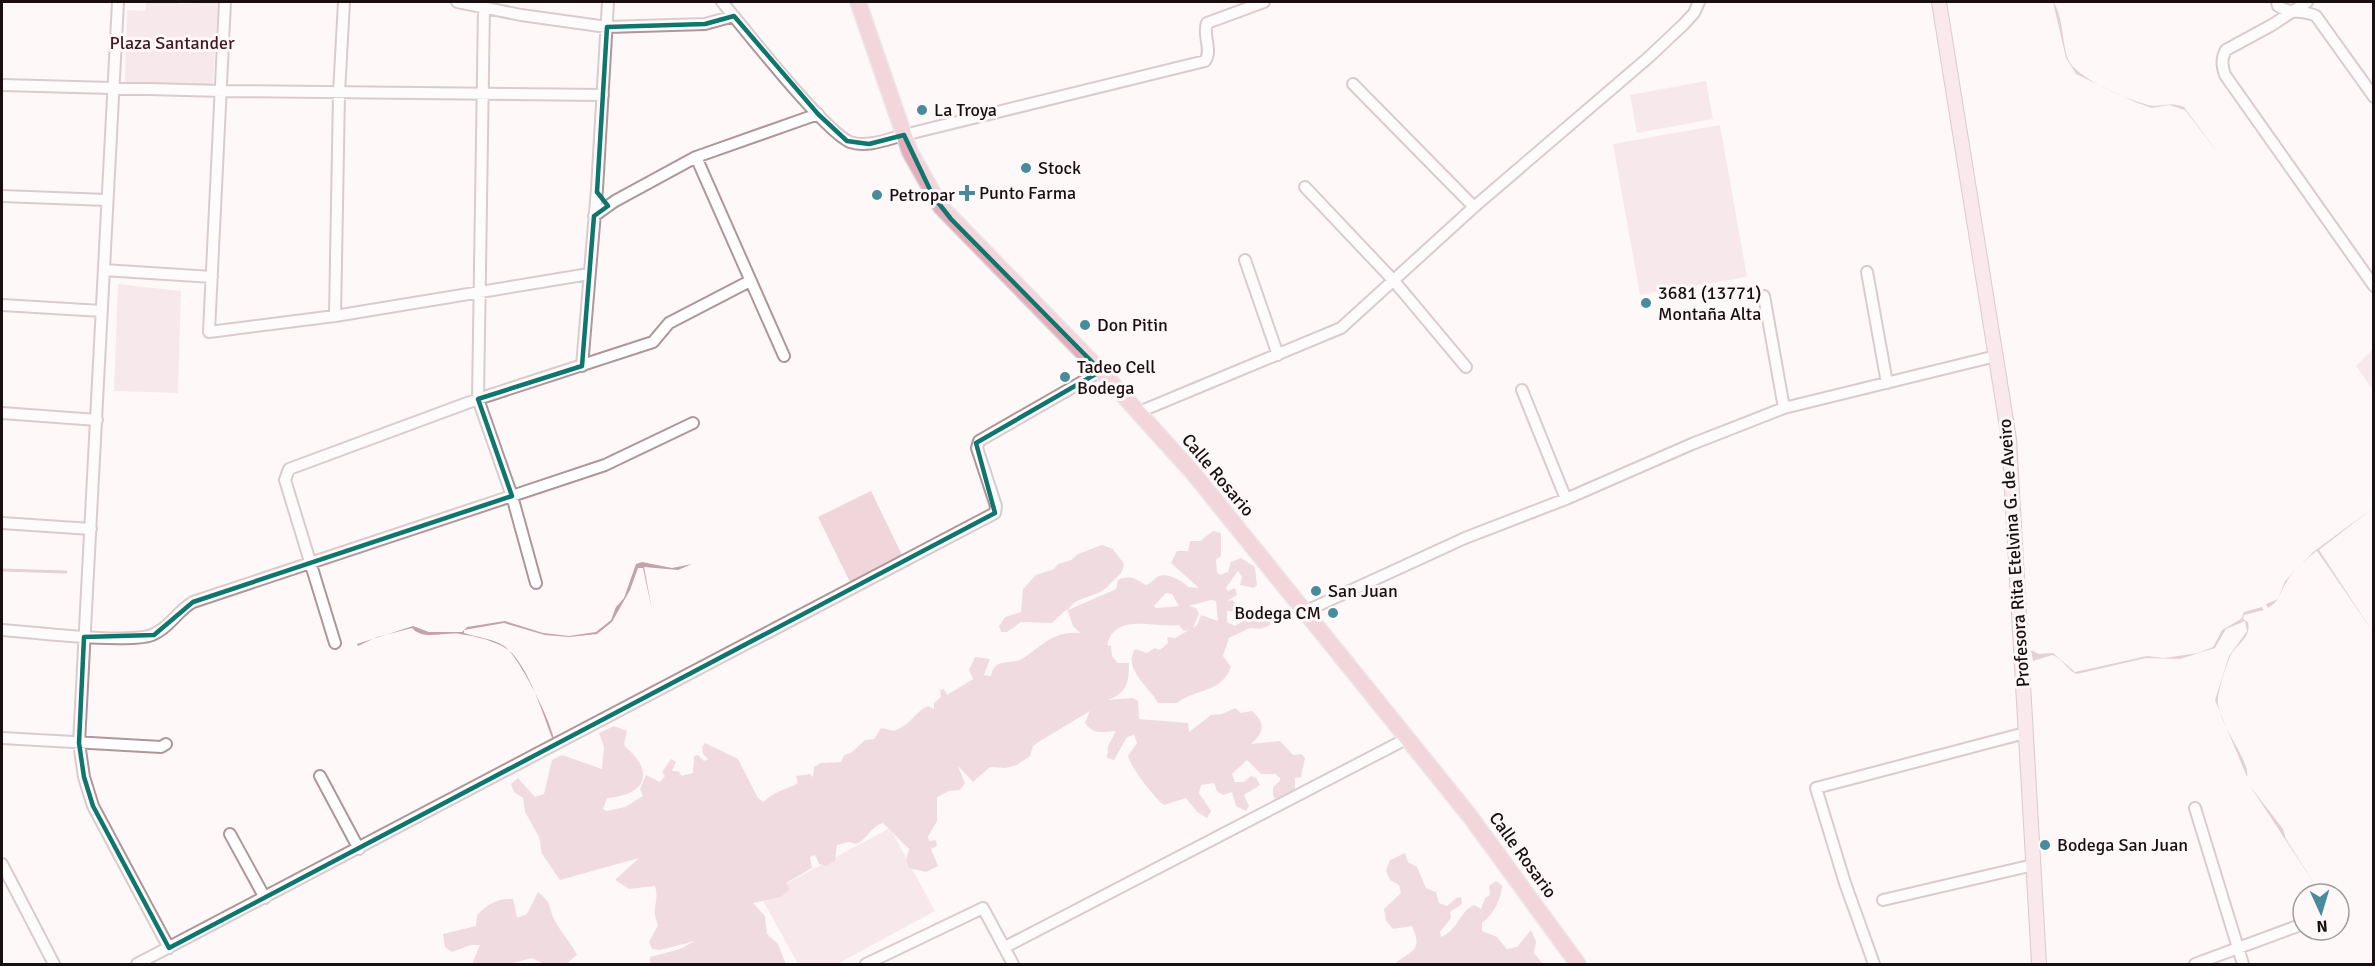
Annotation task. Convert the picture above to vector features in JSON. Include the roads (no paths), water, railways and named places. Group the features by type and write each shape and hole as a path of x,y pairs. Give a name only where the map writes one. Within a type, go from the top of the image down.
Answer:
{"main road":[{"name":"Calle Rosario","path":"858,2 904,135 920,171 946,213 1139,412 1306,611 1408,738 1469,815 1578,964"}],"street":[{"path":"118,2 79,743 84,777 93,806 169,948"},
{"path":"225,2 209,332 335,315 589,274"},
{"path":"335,315 339,93 344,2"},
{"path":"457,2 607,27 705,24 734,16"},
{"path":"582,366 597,192 608,2"},
{"path":"722,2 818,114 847,141 858,144 904,135 1205,61 1209,53 1205,28 1207,23 1264,2"},
{"path":"1139,412 1341,328 1474,207 1648,57 1689,18 1699,2"},
{"name":"Profesora Rita Etelvina G. de Aveiro","path":"1939,2 1996,356 2013,486 2039,964"},
{"path":"2277,2 2289,13 2303,12 2316,16 2373,97"},
{"path":"2307,2 2272,25 2226,50 2221,63 2224,75 2373,286"},
{"path":"483,7 478,399 512,495 536,583"},
{"path":"1353,84 1474,207"},
{"path":"2,85 482,96 603,95"},
{"path":"594,216 615,201 696,157 818,114"},
{"path":"696,157 784,356"},
{"path":"1305,187 1394,281 1466,367"},
{"path":"597,192 607,202 615,201"},
{"path":"2,196 107,200"},
{"path":"1245,261 1278,355"},
{"path":"104,270 212,277"},
{"path":"1867,272 1887,383"},
{"path":"335,643 285,480 289,469 478,399 652,342 669,323 750,281"},
{"path":"1764,296 1784,408"},
{"path":"2,305 102,311"},
{"path":"1306,611 1423,555 1566,499 1784,408 1996,356"},
{"path":"137,964 995,513 996,506 977,448 979,441 1101,371"},
{"path":"1522,390 1566,499"},
{"path":"2,413 97,420"},
{"path":"2,630 84,637 137,638 154,635 179,610 193,602 605,465 693,423"},
{"path":"2,523 91,529"},
{"path":"1874,964 1845,883 1816,788 2025,733"},
{"path":"2,738 161,747 166,744"},
{"path":"1005,947 1408,738"},
{"path":"320,776 359,849"},
{"path":"2195,808 2243,964"},
{"path":"230,834 265,897"},
{"path":"2,864 54,964"},
{"path":"1883,900 2033,865"},
{"path":"866,964 983,908 1013,964"},
{"path":"2195,964 2291,929"}],"waterway":[{"path":"2,570 66,572"}],"place":[{"name":"La Troya","path":"922,110"},
{"name":"Stock","path":"1026,168"},
{"name":"Punto Farma","path":"967,193"},
{"name":"Petropar","path":"877,195"},
{"name":"3681 (13771) Montaña Alta","path":"1646,303"},
{"name":"Don Pitin","path":"1085,325"},
{"name":"Tadeo Cell Bodega","path":"1065,377"},
{"name":"San Juan","path":"1316,591"},
{"name":"Bodega CM","path":"1333,613"},
{"name":"Bodega San Juan","path":"2045,845"}],"park label":[{"name":"Plaza Santander","path":"172,43"}]}
